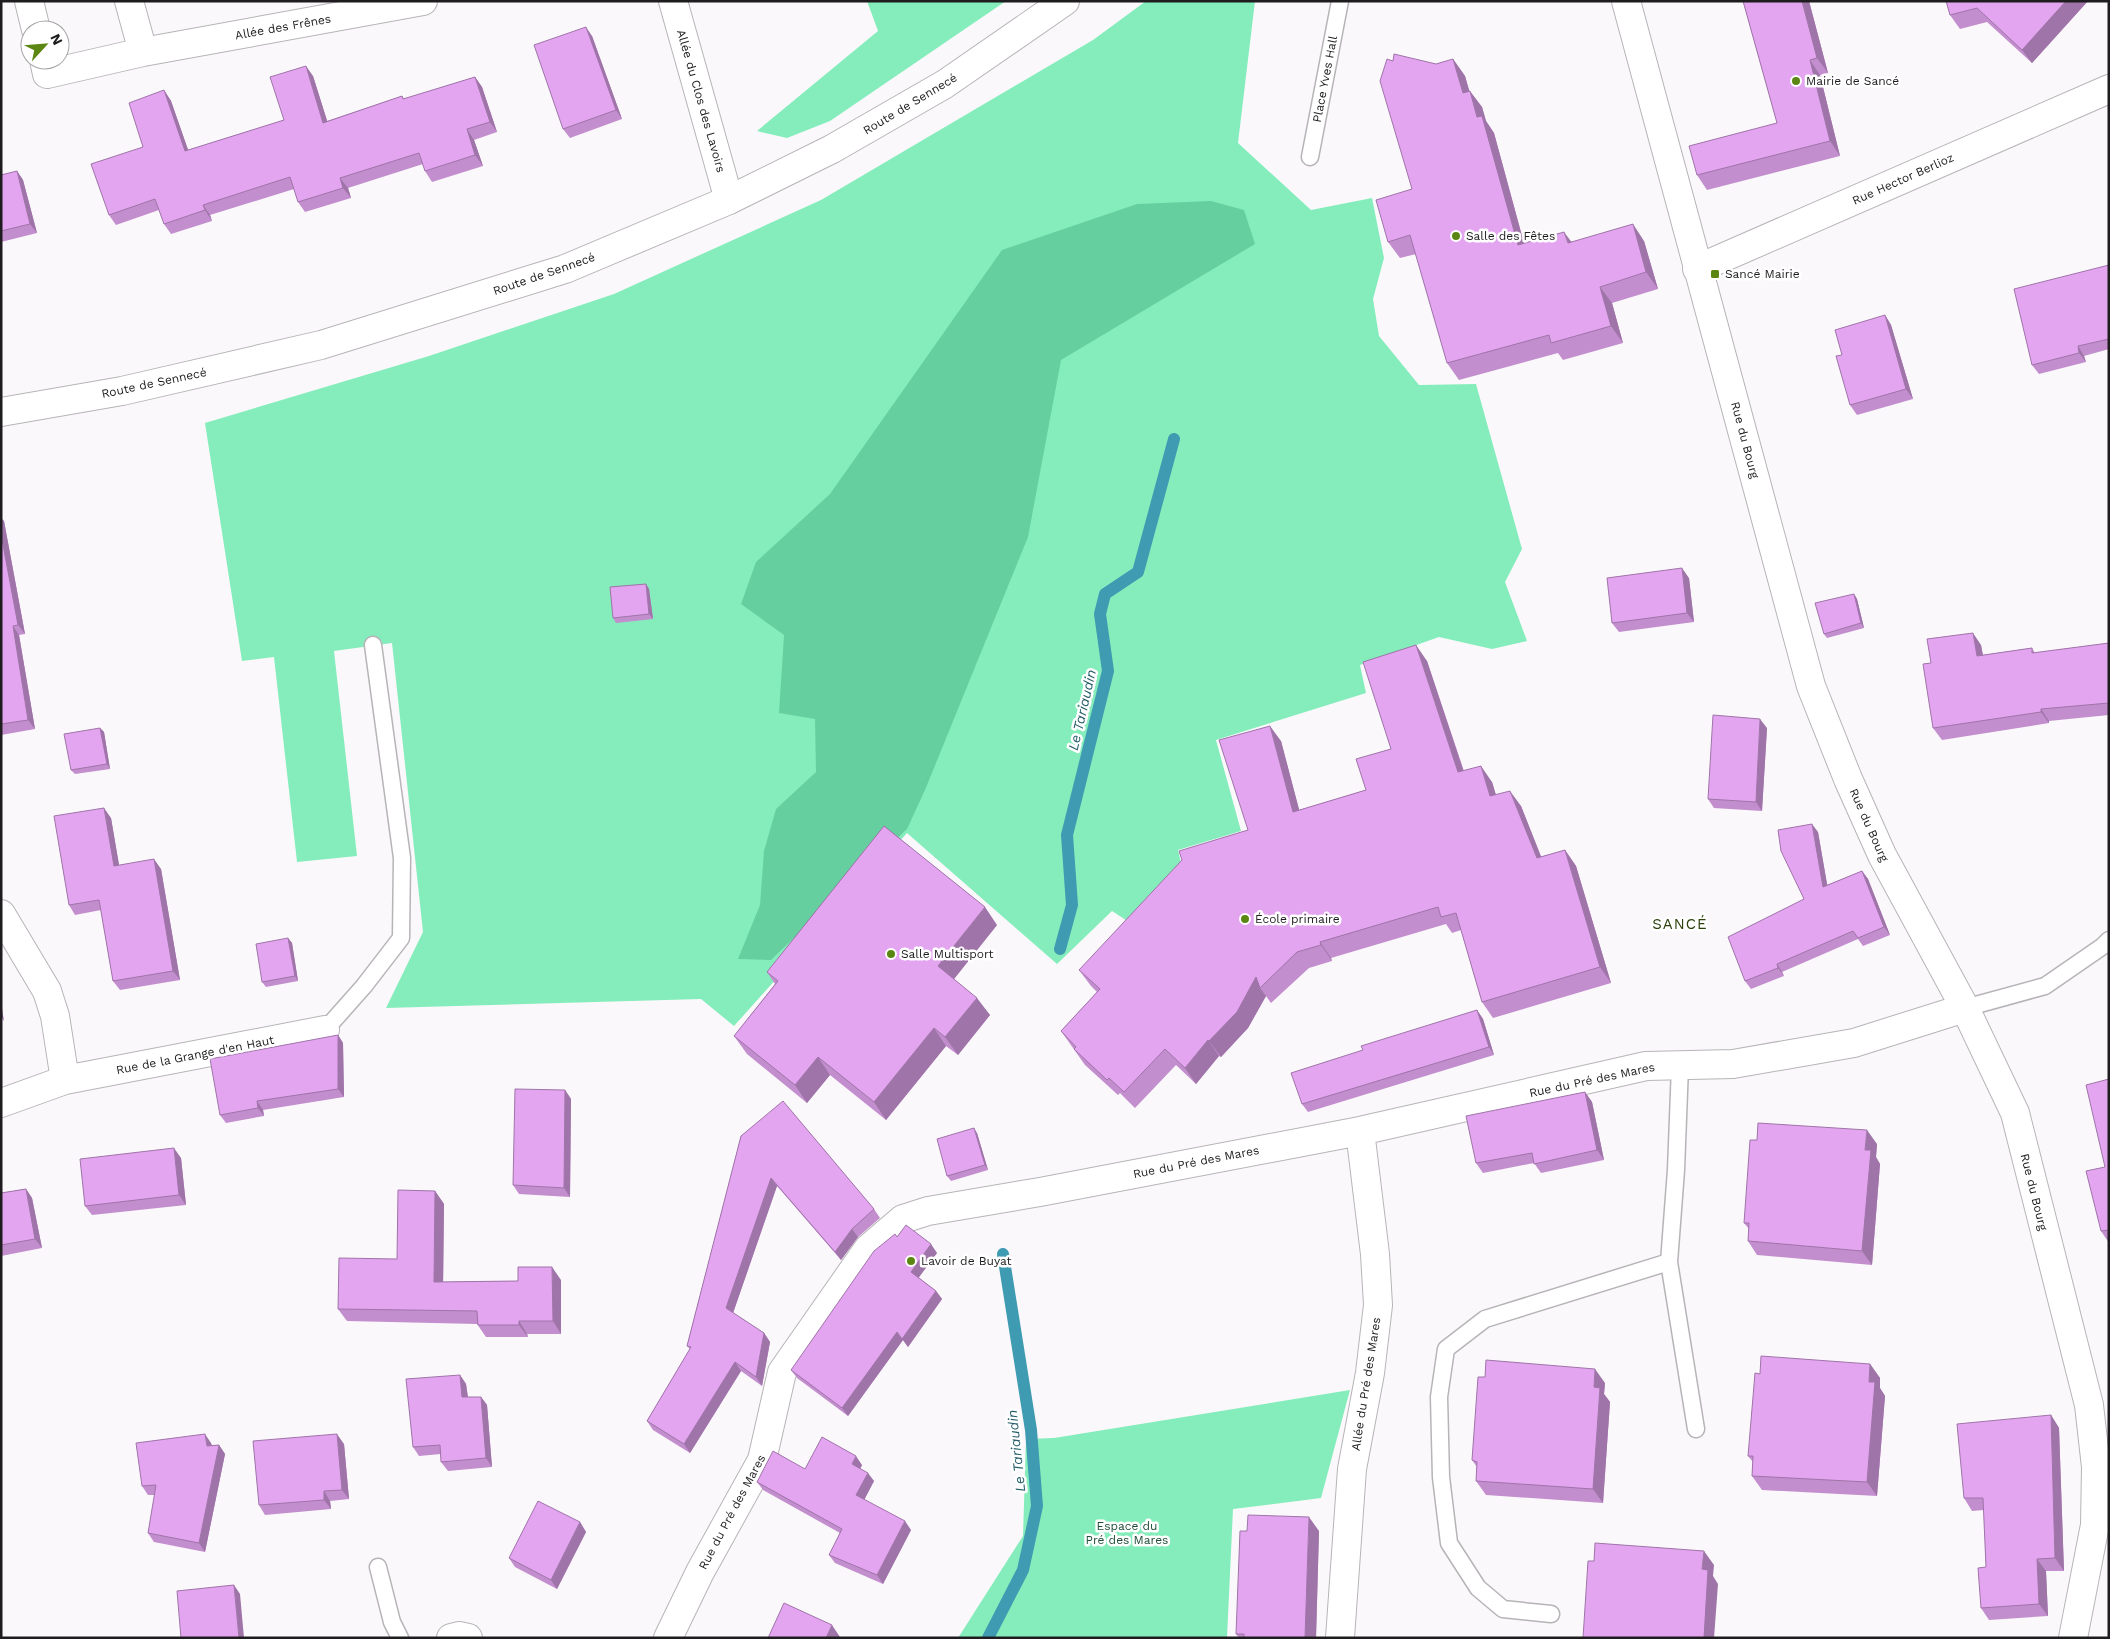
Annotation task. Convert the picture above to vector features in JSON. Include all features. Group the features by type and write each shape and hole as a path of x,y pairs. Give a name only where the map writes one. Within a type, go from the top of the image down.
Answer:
{"street":[{"path":"29,1 34,20"},
{"path":"129,1 143,52"},
{"name":"Allée des Frênes","path":"70,69 143,52 423,1"},
{"name":"Allée du Clos des Lavoirs","path":"673,1 729,200"},
{"name":"Route de Sennecé","path":"1,412 122,391 321,345 565,269 729,200 832,149 945,84 1065,1"},
{"name":"Rue du Bourg","path":"1626,1 1811,686 1848,779 1882,856 1965,1008 2015,1113 2099,1404 2095,1525 2074,1638"},
{"name":"Allée des Frênes","path":"46,70 47,74 64,70"},
{"name":"Rue Hector Berlioz","path":"1698,269 2109,89"},
{"path":"1,914 47,991 55,1016 65,1080"},
{"name":"Rue du Pré des Mares","path":"668,1638 700,1572 762,1460 782,1372 868,1249 903,1219 928,1210 1040,1192 1360,1131 1646,1066 1733,1064 1854,1043 1965,1008"},
{"name":"Rue de la Grange d'en Haut","path":"1,1103 65,1080 325,1030"},
{"name":"Allée du Pré des Mares","path":"1340,1638 1352,1469 1370,1373 1378,1305 1375,1254 1360,1131"},
{"path":"451,1638 459,1636 468,1638"}],"lane":[{"name":"Place Yves Hall","path":"1310,157 1340,1"},
{"path":"325,1030 364,986 401,938 402,858 373,645"},
{"path":"1965,1008 2045,986 2109,940"},
{"path":"1680,1066 1676,1170 1669,1262 1696,1429"},
{"path":"1551,1614 1503,1609 1478,1588 1449,1543 1441,1477 1439,1397 1446,1348 1485,1319 1669,1262"},
{"path":"378,1567 392,1622 400,1638"}],"green space":[{"path":"867,1 1006,1 830,121 787,138 757,131 878,31"},
{"path":"1146,1 1255,1 1238,143 1311,210 1372,198 1384,258 1373,299 1379,336 1419,385 1476,384 1522,549 1505,582 1527,641 1492,649 1439,637 1360,665 1366,693 1216,740 1241,831 1178,850 1184,875 1132,924 1112,911 1057,964 907,833 734,1026 701,999 386,1008 423,932 392,643 334,651 357,856 297,862 274,657 242,661 205,423 429,356 614,294 821,200 1093,40"},
{"path":"1211,201 1244,210 1255,244 1061,360 1028,537 925,790 907,829 771,960 738,959 760,905 764,851 776,809 816,772 815,719 779,713 784,635 741,604 756,562 830,494 1002,250 1137,204"},
{"name":"Espace du Pré des Mares","path":"1350,1390 1321,1498 1233,1509 1227,1638 958,1638 1023,1536 1026,1439 1054,1438"}],"building":[{"name":"Mairie de Sancé","path":"1743,1 1802,1 1817,58 1810,60 1830,141 1697,175 1689,146 1777,123"},
{"path":"1946,1 2066,1 2022,50 1977,8 1950,15"},
{"path":"586,27 616,110 563,129 534,45"},
{"path":"1394,54 1436,64 1453,59 1463,93 1470,91 1477,117 1482,116 1518,245 1564,232 1568,243 1633,224 1646,272 1600,287 1611,326 1551,343 1549,335 1447,363 1410,235 1388,242 1376,200 1412,189 1380,81 1387,59 1393,61"},
{"path":"306,66 323,123 402,96 403,99 475,77 490,122 467,129 475,155 425,171 419,153 340,178 343,188 298,202 290,177 203,205 205,210 164,224 155,199 109,215 91,164 143,147 129,103 164,90 185,151 284,120 270,77"},
{"path":"17,171 30,224 1,231 1,175"},
{"path":"2109,265 2109,339 2078,346 2079,353 2032,365 2014,289"},
{"path":"1885,315 1906,389 1850,405 1836,356 1842,355 1835,330"},
{"path":"1,534 18,625 13,626 28,720 1,724"},
{"path":"1682,568 1687,613 1612,623 1607,578"},
{"path":"646,584 649,614 613,618 610,587"},
{"path":"1854,594 1861,623 1824,634 1815,603"},
{"path":"1973,633 1977,656 2032,648 2032,653 2109,643 2109,703 2041,709 2041,712 1933,728 1923,664 1931,663 1927,639"},
{"path":"1416,645 1458,772 1481,766 1490,796 1510,791 1537,858 1565,850 1600,967 1482,1002 1456,913 1441,917 1438,907 1320,942 1321,945 1297,952 1260,988 1256,977 1237,1012 1208,1040 1185,1068 1165,1049 1124,1092 1109,1078 1107,1080 1074,1049 1076,1047 1061,1031 1100,989 1079,970 1182,860 1179,851 1248,830 1219,740 1270,726 1293,812 1366,790 1356,759 1391,749 1363,662"},
{"path":"1713,715 1760,719 1756,802 1708,799"},
{"path":"100,728 107,764 71,770 64,734"},
{"path":"104,808 114,866 154,859 173,971 113,981 99,900 69,905 54,816"},
{"path":"1812,824 1823,887 1862,871 1884,927 1858,938 1853,931 1777,964 1778,968 1745,981 1728,937 1804,899 1781,851 1778,830"},
{"name":"Salle Multisport","path":"884,826 985,907 938,966 977,998 945,1037 934,1028 874,1102 818,1057 795,1085 734,1036 778,981 767,972"},
{"path":"288,938 295,976 262,982 256,944"},
{"path":"1477,1010 1489,1047 1302,1104 1291,1073 1363,1050 1361,1046"},
{"path":"338,1035 338,1089 257,1101 258,1108 220,1115 210,1059"},
{"path":"2109,1079 2109,1230 2101,1231 2086,1171 2105,1167 2086,1085"},
{"path":"515,1089 565,1090 564,1188 513,1185"},
{"path":"1585,1092 1597,1150 1534,1164 1532,1153 1476,1163 1466,1116"},
{"path":"783,1101 874,1209 852,1229 835,1252 771,1178 726,1308 764,1333 756,1377 735,1362 684,1444 647,1421 691,1347 687,1346 741,1136"},
{"path":"1758,1123 1867,1130 1865,1150 1871,1150 1862,1251 1748,1241 1749,1223 1744,1223 1750,1140 1757,1140"},
{"path":"974,1128 985,1165 947,1176 937,1139"},
{"path":"174,1148 179,1195 85,1206 80,1159"},
{"path":"26,1189 35,1239 1,1245 1,1193"},
{"path":"398,1190 435,1191 434,1282 518,1281 518,1267 552,1267 553,1321 519,1321 519,1325 478,1325 477,1311 338,1309 339,1258 397,1259"},
{"path":"906,1225 931,1244 911,1272 936,1291 902,1339 897,1332 842,1408 791,1370 874,1251 895,1234 897,1237"},
{"path":"1761,1356 1870,1364 1869,1382 1875,1382 1867,1482 1752,1476 1753,1456 1748,1456 1755,1373 1760,1374"},
{"path":"1486,1360 1595,1369 1594,1387 1600,1388 1593,1489 1476,1481 1477,1462 1472,1460 1478,1377 1485,1377"},
{"path":"460,1375 462,1397 481,1397 486,1458 441,1462 440,1445 413,1447 406,1379"},
{"path":"2051,1415 2055,1558 2037,1559 2039,1604 1981,1608 1978,1568 1986,1567 1983,1498 1964,1498 1957,1424"},
{"path":"205,1434 207,1446 219,1445 199,1543 148,1533 156,1485 142,1486 136,1443"},
{"path":"337,1434 342,1490 324,1491 324,1500 259,1505 253,1441"},
{"path":"822,1437 856,1456 852,1464 868,1473 856,1495 905,1521 877,1575 829,1555 842,1529 757,1482 773,1451 805,1469"},
{"path":"538,1501 580,1522 551,1580 509,1558"},
{"path":"1248,1515 1309,1517 1305,1638 1244,1638 1244,1634 1236,1634 1240,1531 1247,1531"},
{"path":"1595,1543 1704,1551 1702,1569 1708,1570 1704,1638 1583,1638 1588,1561 1594,1561"},
{"path":"234,1585 239,1638 181,1638 177,1591"},
{"path":"784,1603 832,1625 826,1638 768,1638"}],"waterway":[{"name":"Le Tariaudin","path":"1060,949 1072,905 1067,835 1108,671 1100,614 1105,594 1138,572 1174,439"},
{"name":"Le Tariaudin","path":"988,1638 1023,1570 1037,1506 1031,1430 1003,1254"}],"place":[{"name":"Mairie de Sancé","path":"1796,81"},
{"name":"Salle des Fêtes","path":"1456,236"},
{"name":"Sancé Mairie","path":"1715,274"},
{"name":"École primaire","path":"1245,919"},
{"name":"Salle Multisport","path":"891,954"},
{"name":"Lavoir de Buyat","path":"911,1261"}],"district":[{"name":"SANCÉ","path":"1680,924"}]}
